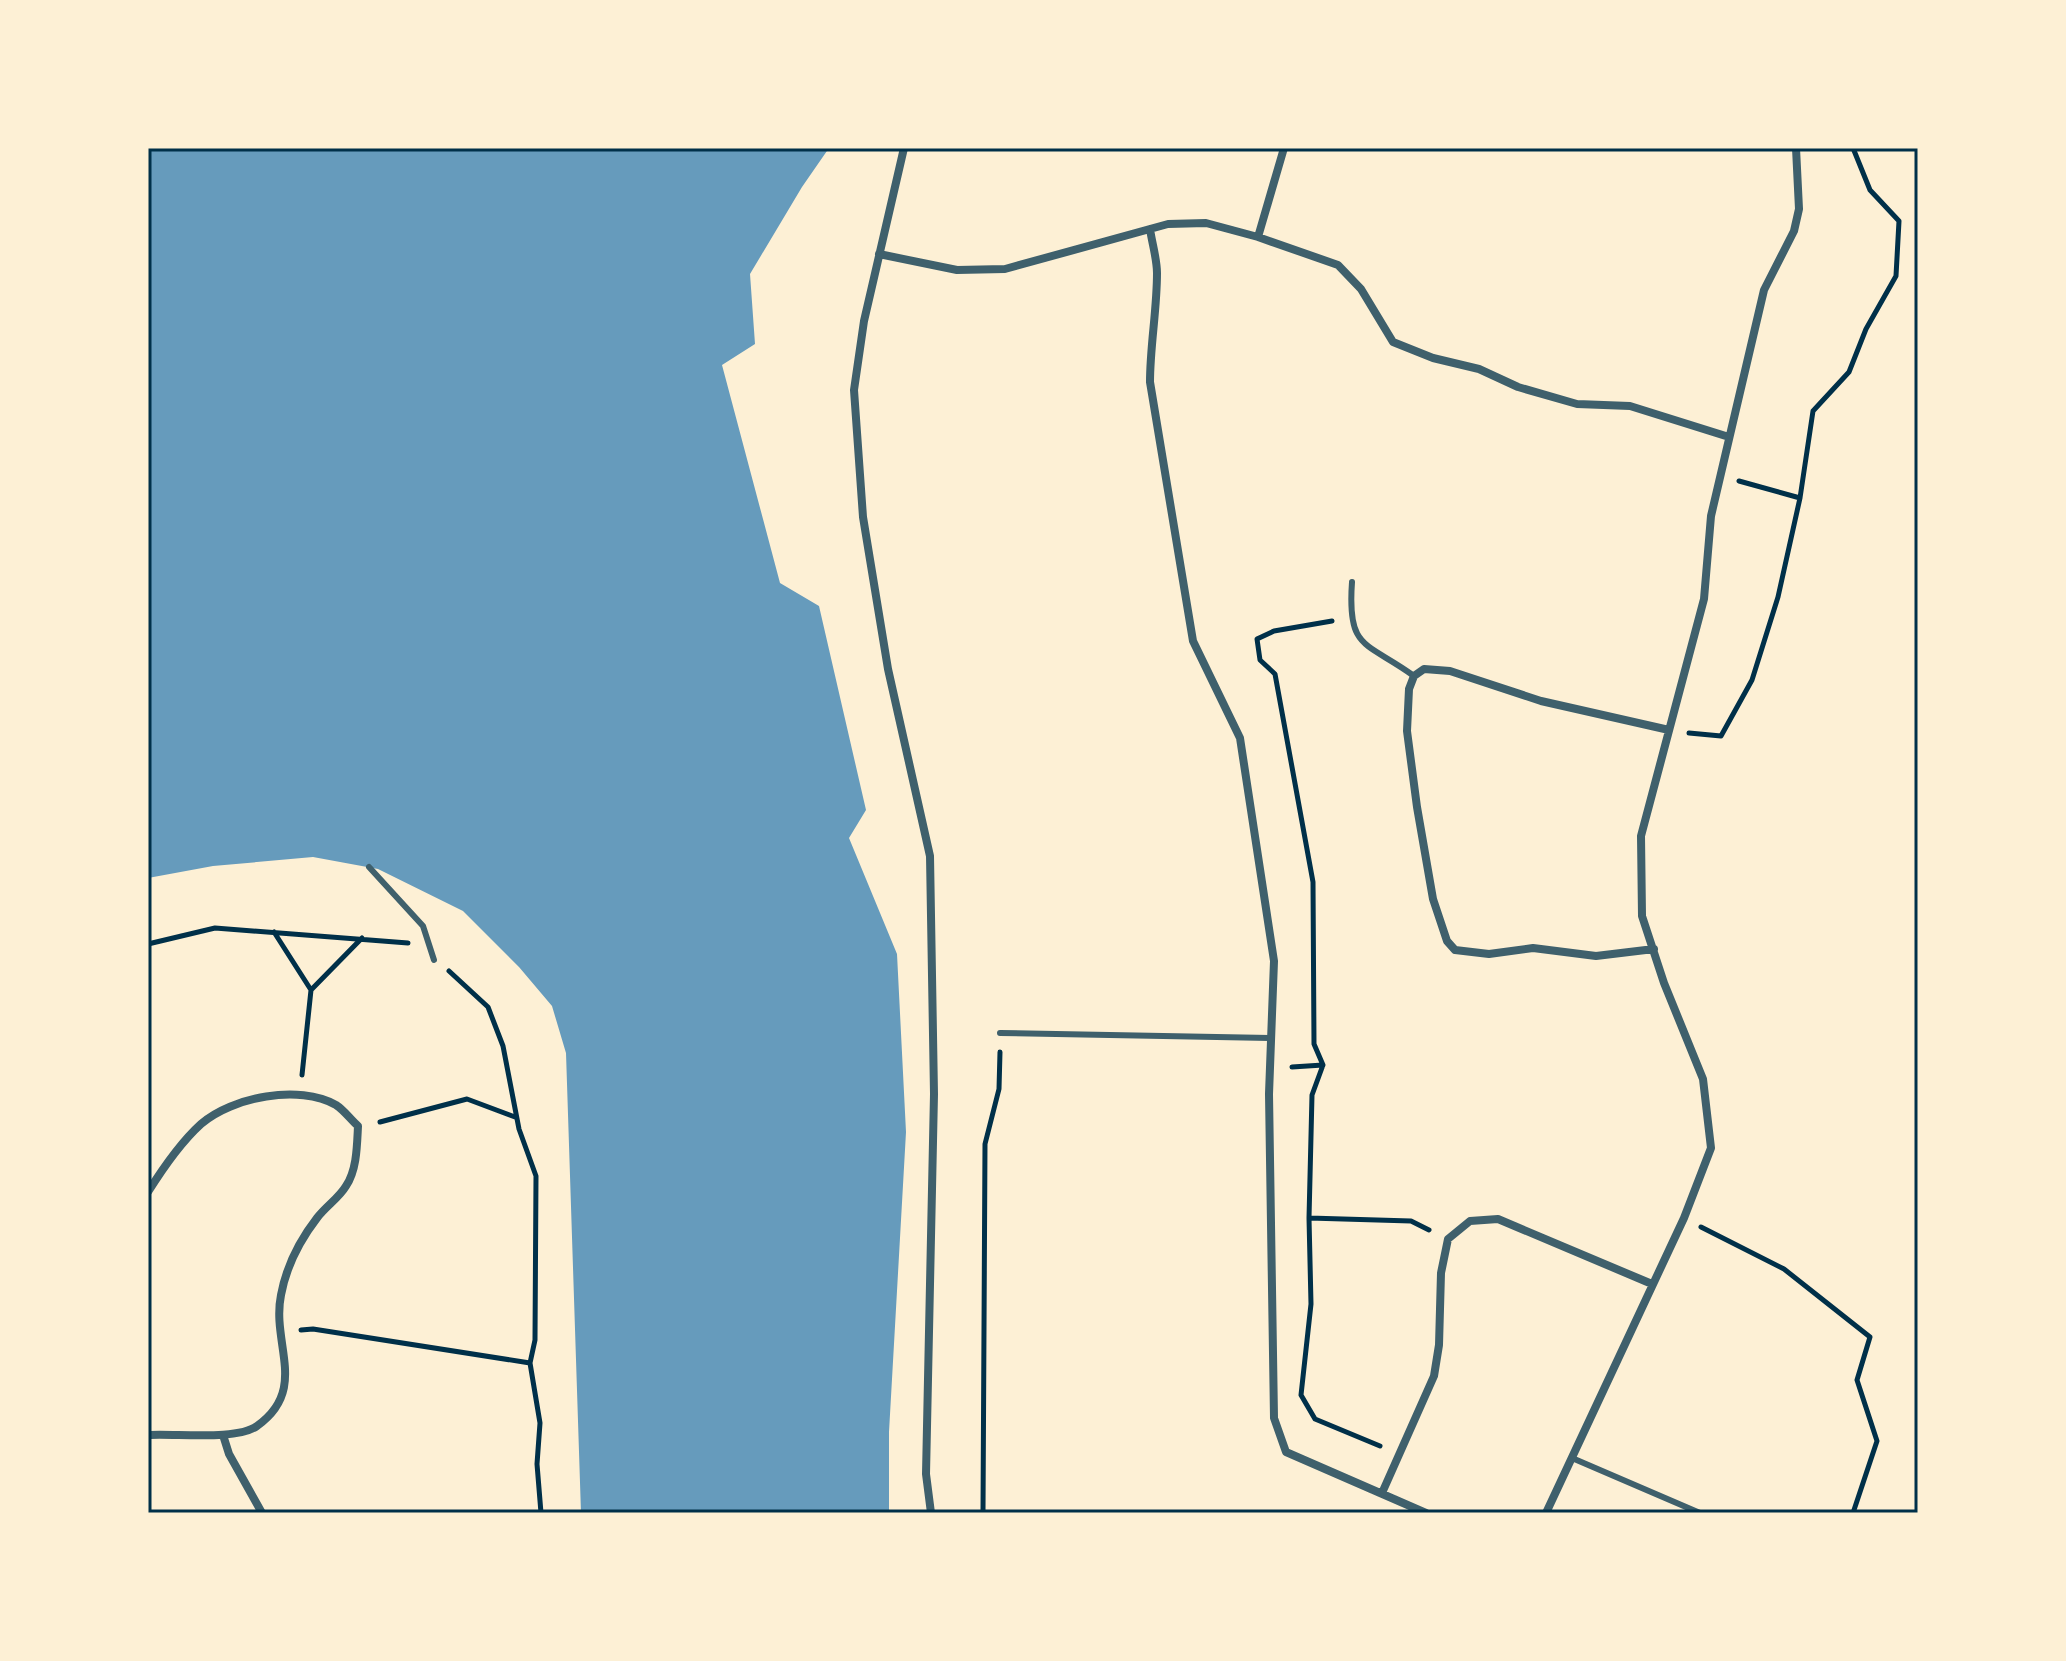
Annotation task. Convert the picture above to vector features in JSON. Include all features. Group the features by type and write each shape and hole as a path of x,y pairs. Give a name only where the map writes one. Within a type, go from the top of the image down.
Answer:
{"street":[{"path":"904,148 864,321 854,390 863,517 888,669 930,856 934,1094 926,1474 931,1513"},
{"path":"1258,237 1284,148"},
{"path":"1546,1513 1684,1218 1711,1148 1703,1079 1664,983 1642,916 1641,836 1704,599 1711,516 1764,290 1797,220 1796,148"},
{"path":"879,254 957,270 1005,269 1168,224 1206,223 1258,237 1338,265 1361,289 1393,342 1433,358 1479,369 1518,387 1577,404 1630,406 1729,437"},
{"path":"1150,229 1157,269 1150,340 1150,382 1193,641 1240,738 1274,961 1270,1038 1274,1418 1286,1452 1426,1513"},
{"path":"1654,949 1596,956 1533,948 1489,954 1455,950 1447,941 1433,899 1407,731 1409,689 1414,676 1424,669 1450,671 1541,701 1669,730"},
{"path":"148,1192 166,1164 203,1123 232,1106 270,1095 300,1095 336,1105 358,1128 357,1153 347,1185 318,1216 296,1250 281,1296 280,1331 287,1380 277,1407 255,1428 223,1435 148,1435"},
{"path":"1382,1493 1434,1376 1439,1345 1441,1273 1448,1239 1470,1221 1498,1219 1652,1284"},
{"path":"223,1435 229,1454 262,1513"}],"lane":[{"path":"1352,582 1351,618 1360,641 1414,676"},
{"path":"369,867 423,926 434,960"},
{"path":"1000,1033 1270,1038"},
{"path":"1572,1458 1700,1513"}],"path":[{"path":"1669,730 1721,736 1752,680 1778,597 1800,498 1813,411 1849,372 1866,329 1896,276 1899,221 1870,190 1853,148"},
{"path":"1720,476 1800,498"},
{"path":"1351,618 1274,631 1257,639 1260,660 1275,674 1313,882 1314,1044 1323,1065 1312,1095 1309,1218 1311,1304 1301,1395 1315,1419 1353,1437 1399,1453"},
{"path":"148,944 215,928 405,941 457,976 488,1007 503,1046 516,1118 536,1176 535,1340 530,1363 540,1423 537,1464 541,1513"},
{"path":"274,932 311,990"},
{"path":"300,1095 311,990 362,938"},
{"path":"983,1513 985,1144 999,1089 1000,1033"},
{"path":"1270,1068 1323,1065"},
{"path":"358,1128 467,1099 516,1118"},
{"path":"1309,1218 1411,1221 1448,1239"},
{"path":"1684,1218 1784,1269 1870,1337 1857,1380 1877,1441 1853,1513"},
{"path":"280,1331 313,1329 530,1363"}],"water":[{"path":"148,148 829,148 750,274 755,344 722,365 780,583 819,606 866,810 849,838 897,954 906,1132 889,1432 889,1513 581,1513 566,1053 552,1006 519,967 463,911 378,869 313,857 213,866 148,878"}]}
